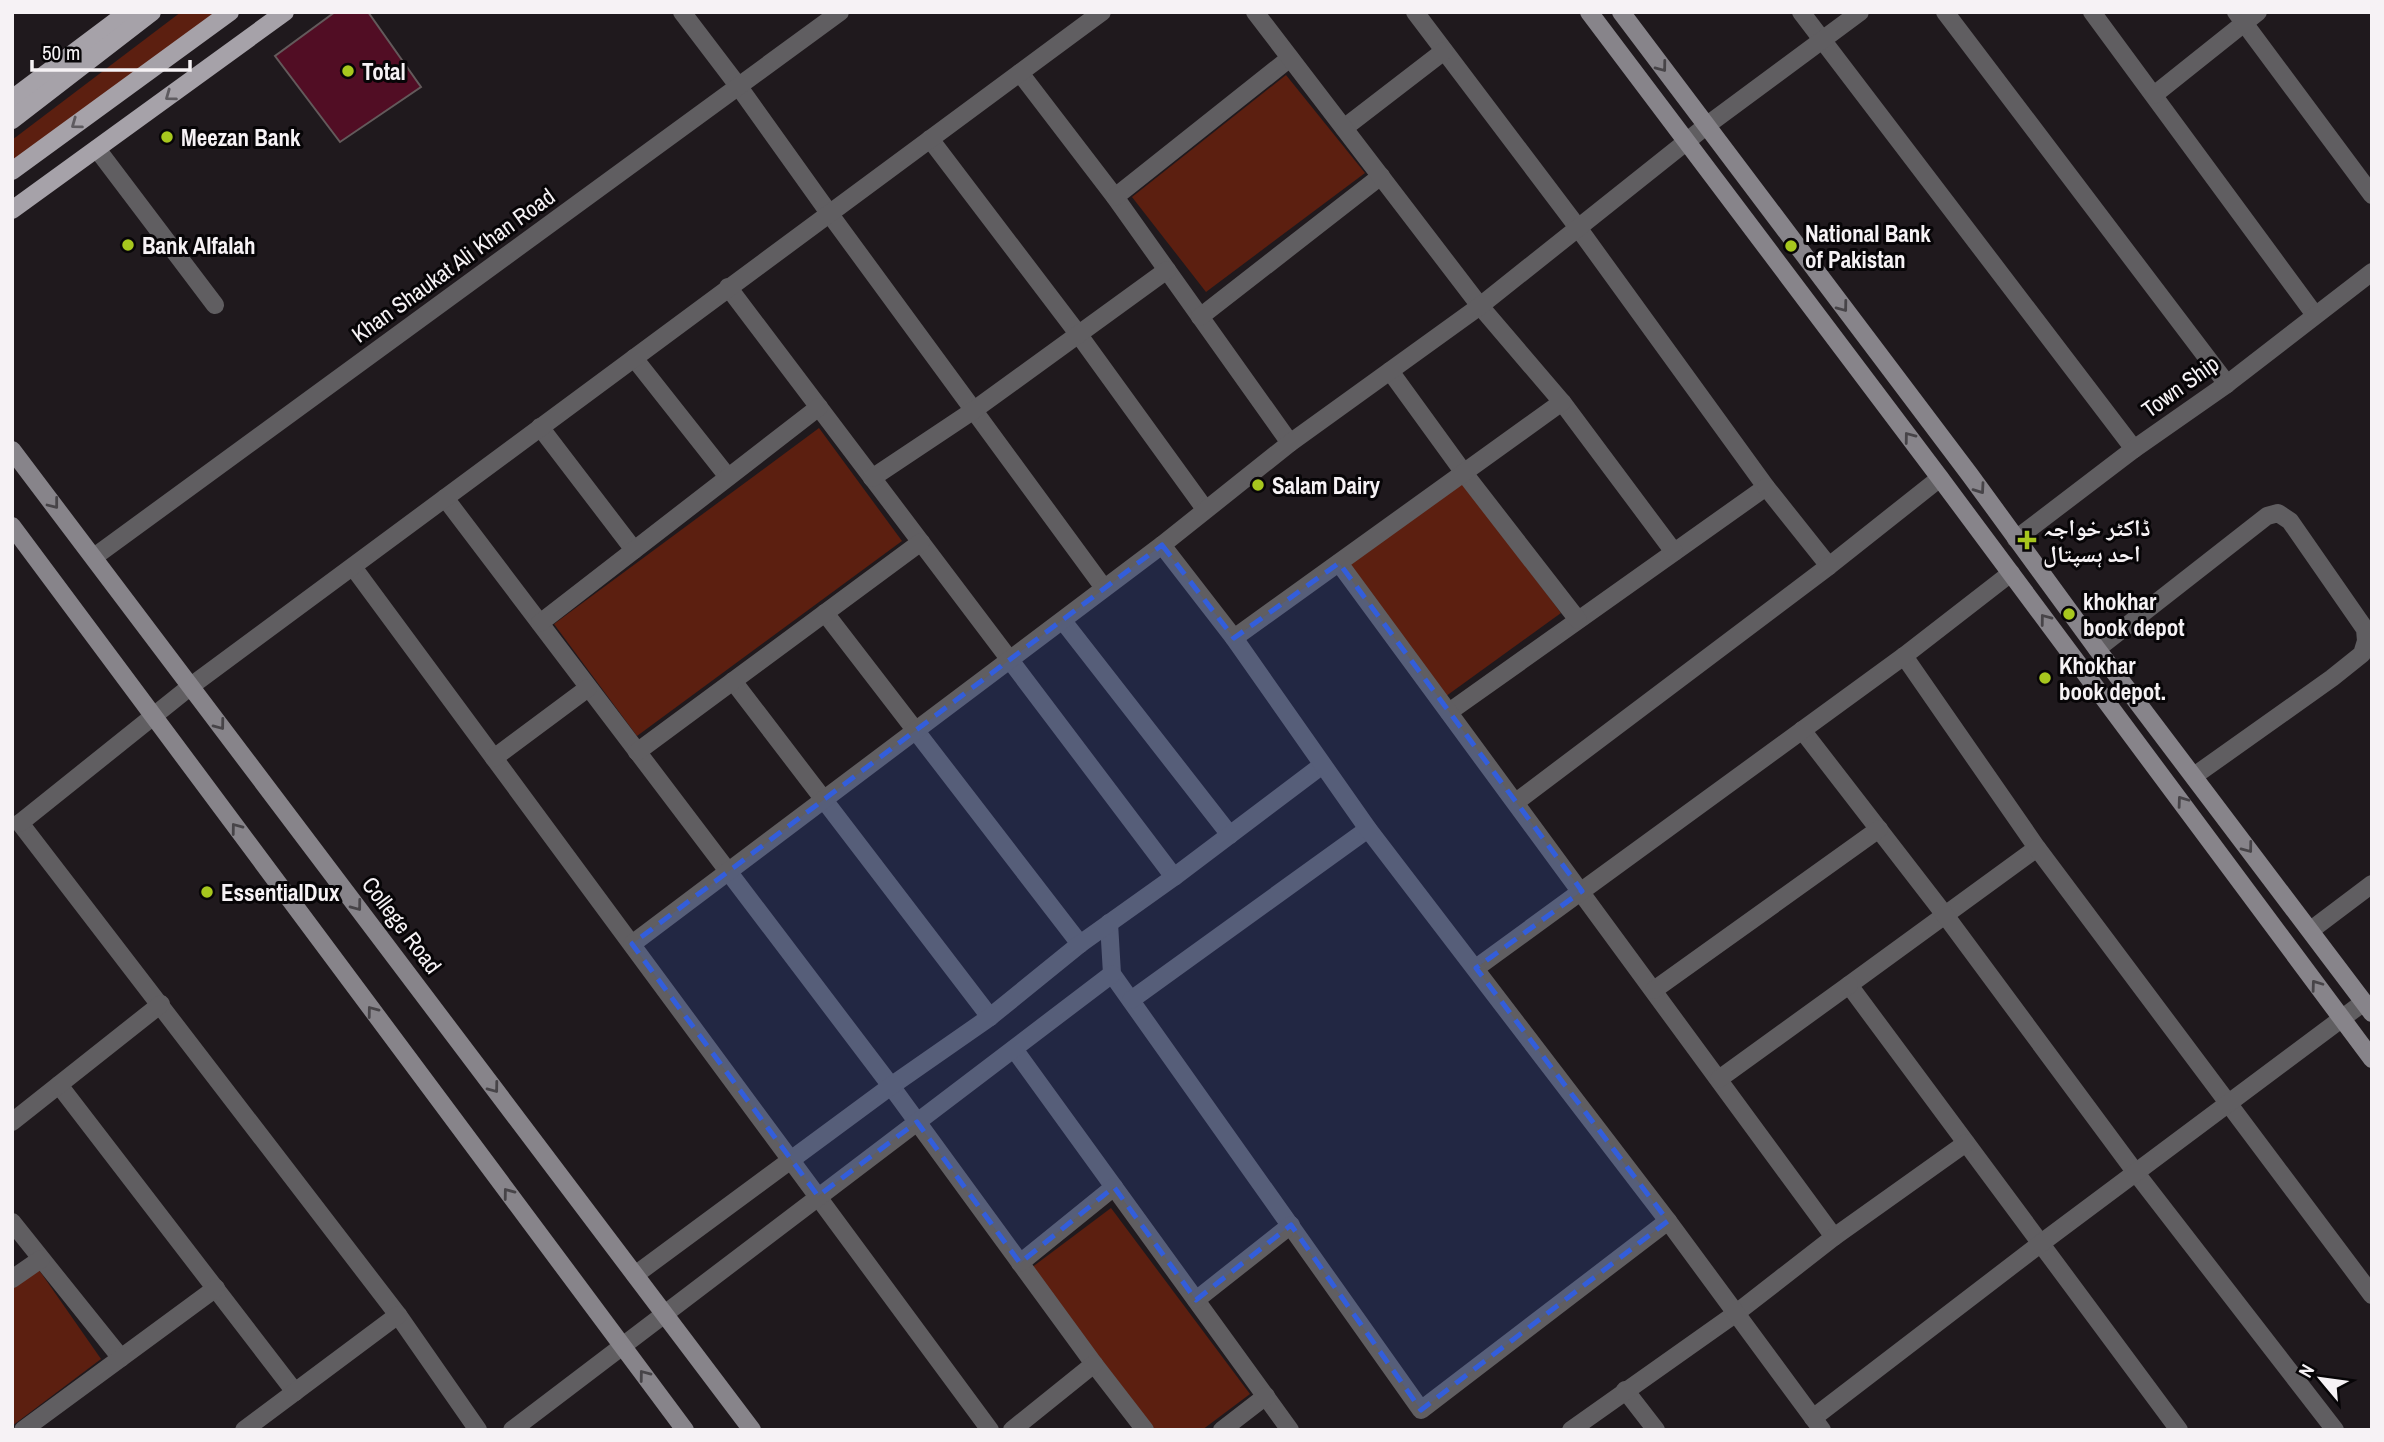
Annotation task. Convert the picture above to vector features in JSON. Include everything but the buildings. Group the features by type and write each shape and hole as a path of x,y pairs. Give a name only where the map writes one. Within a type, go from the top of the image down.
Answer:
{"main road":[{"path":"12,99 128,12"},
{"path":"12,120 152,12"},
{"path":"12,171 230,12"},
{"path":"12,210 268,19 285,12"},
{"path":"1589,12 2176,793 2372,1059"},
{"path":"1621,12 2368,1007"},
{"name":"College Road","path":"12,450 752,1430"},
{"path":"12,526 685,1430"}],"street":[{"path":"682,12 1104,588"},
{"name":"Khan Shaukat Ali Khan Road","path":"94,557 840,12"},
{"path":"478,1430 398,1315 161,1004 15,827 191,686 1102,12"},
{"path":"1255,12 1480,306 1562,402 1674,552"},
{"path":"1415,12 1579,229 1766,487 1829,566"},
{"path":"1801,12 2134,449"},
{"path":"632,944 1063,621 1290,443 1480,306 1706,126 1860,12"},
{"path":"1945,12 2227,384"},
{"path":"2092,12 2315,315"},
{"path":"2154,95 2246,16 2372,195"},
{"path":"1344,128 1444,51"},
{"path":"1115,197 1290,58"},
{"path":"1020,73 1115,197 1290,443"},
{"path":"930,139 1079,335 1205,509"},
{"path":"97,149 215,305"},
{"path":"1200,317 1381,176"},
{"path":"872,478 974,410 1167,270"},
{"name":"Town Ship","path":"2016,539 2134,449 2227,384 2372,272"},
{"path":"728,287 1174,877"},
{"path":"634,358 728,477"},
{"path":"1390,371 1464,473 1578,620"},
{"path":"1234,638 1562,402"},
{"path":"540,624 819,407"},
{"path":"540,427 634,550"},
{"path":"1516,802 1829,566 1940,478"},
{"path":"1449,712 1766,487"},
{"path":"445,498 891,1086 1145,1430"},
{"path":"2097,649 2267,516 2278,513 2290,521 2365,629 2366,641 2362,654 2194,776"},
{"path":"637,752 920,542"},
{"path":"1162,545 1234,638 1321,766 1368,829 1668,1221 1818,1424 2040,1244 2342,1019 2368,1007"},
{"path":"1339,563 1834,1237"},
{"path":"354,566 990,1430"},
{"path":"1476,968 1904,656 2011,573"},
{"path":"825,613 1080,944"},
{"path":"1063,621 1230,835"},
{"path":"1904,656 2037,849 2372,1295"},
{"path":"733,681 989,1017"},
{"path":"494,758 588,688"},
{"path":"1802,730 1945,915 2136,1173 2335,1430"},
{"path":"635,1275 989,1017 1080,944 1321,766"},
{"path":"1131,1000 1368,829"},
{"path":"1654,990 1879,829"},
{"path":"1719,1079 2037,849"},
{"path":"2311,930 2372,884"},
{"path":"1109,923 1112,974 1421,1410 1668,1221"},
{"path":"512,1430 1112,974"},
{"path":"1849,985 2179,1430"},
{"path":"12,1122 161,1004"},
{"path":"1014,1049 1290,1430"},
{"path":"59,1085 295,1392"},
{"path":"1571,1430 1735,1314 1834,1237 1966,1143"},
{"path":"1020,1262 1114,1187"},
{"path":"12,1222 121,1358"},
{"path":"1196,1300 1292,1225"},
{"path":"12,1279 41,1258"},
{"path":"23,1430 216,1289"},
{"path":"244,1430 398,1315"},
{"path":"1012,1430 1094,1364"},
{"path":"1625,1390 1656,1430"},
{"path":"1222,1430 1266,1396"}],"highlighted area":[{"path":"1162,545 1234,638 1339,563 1582,891 1476,968 1668,1221 1421,1410 1291,1225 1196,1300 1114,1187 1020,1263 917,1122 818,1196 632,944"}],"shaded area":[{"path":"181,12 230,12 12,175 12,140"},
{"path":"1286,75 1365,173 1206,292 1132,197"},
{"path":"819,428 902,541 637,736 554,624"},
{"path":"1461,480 1561,613 1442,699 1346,565"},
{"path":"1111,1208 1250,1394 1202,1430 1152,1430 1031,1268"},
{"path":"39,1270 101,1359 12,1426 12,1289"}],"place":[{"name":"Total","path":"348,71"},
{"name":"Meezan Bank","path":"167,137"},
{"name":"Bank Alfalah","path":"128,245"},
{"name":"National Bank of Pakistan","path":"1791,246"},
{"name":"Salam Dairy","path":"1258,485"},
{"name":"ڈاکٹر خواجہ احد ہسپتال","path":"2027,540"},
{"name":"khokhar book depot","path":"2069,614"},
{"name":"Khokhar book depot.","path":"2045,678"},
{"name":"EssentialDux","path":"207,892"}]}
